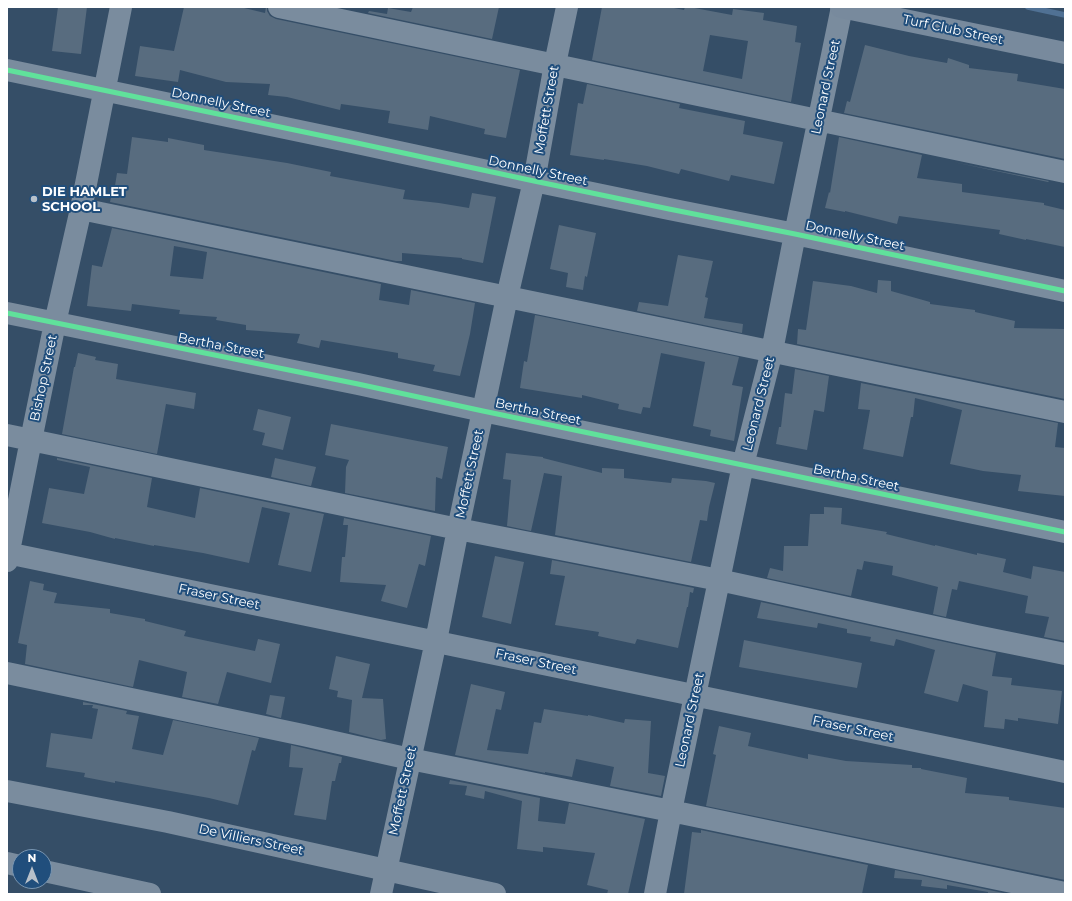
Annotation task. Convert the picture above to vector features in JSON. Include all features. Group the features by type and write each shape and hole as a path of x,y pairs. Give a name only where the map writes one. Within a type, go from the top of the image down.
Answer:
{"main road":[{"name":"Turf Club Street","path":"842,7 1065,53"}],"street":[{"name":"Bishop Street","path":"8,556 55,323 81,209 121,7"},
{"path":"279,7 1065,172"},
{"name":"Moffett Street","path":"381,894 436,641 507,297 534,181 567,7"},
{"name":"Leonard Street","path":"655,894 743,465 772,351 842,7"},
{"name":"Donnelly Street","path":"7,70 350,141 669,210 795,234 1065,291"},
{"path":"81,209 1065,412"},
{"name":"Bertha Street","path":"7,313 342,381 483,412 1065,532"},
{"path":"7,435 458,529 719,580 1065,654"},
{"name":"Fraser Street","path":"8,556 436,641 1065,772"},
{"path":"7,673 410,759 671,811 1065,893"},
{"name":"De Villiers Street","path":"7,791 168,822 495,894"},
{"path":"52,873 150,894"}],"building":[{"path":"58,7 87,7 81,54 52,51"},
{"path":"184,7 240,7 265,13 267,7 267,11 270,16 276,19 520,70 506,138 484,134 485,129 430,116 428,130 388,123 390,111 341,104 340,110 287,97 268,95 270,84 226,82 180,70 178,82 135,76 140,46 174,51"},
{"path":"413,7 499,7 492,39 368,13 369,11 387,14 388,8 411,12"},
{"path":"602,7 669,7 684,10 685,7 689,7 732,15 733,9 764,13 763,20 797,26 795,42 801,43 791,102 592,60","holes":["710,35 748,41 742,79 703,71"]},
{"path":"865,45 909,56 947,63 948,58 969,65 969,68 1018,74 1017,81 1065,89 1065,159 844,113 847,101 850,102"},
{"path":"587,84 680,104 679,108 745,121 743,134 783,142 774,184 731,175 729,181 681,169 679,174 647,166 570,155 578,103 583,104"},
{"path":"132,137 168,142 168,138 204,145 204,150 287,163 331,172 330,176 405,190 403,199 469,208 472,193 496,197 483,263 462,258 402,253 402,261 396,261 110,202 112,192 114,192 117,173 127,174"},
{"path":"839,137 922,155 917,178 962,184 962,192 1044,203 1044,205 1065,210 1065,247 999,234 1000,230 899,216 897,224 845,211 825,208 829,192 830,193"},
{"path":"953,162 1049,181 1048,182"},
{"path":"559,225 596,233 583,290 566,287 568,273 550,269"},
{"path":"112,228 381,284 379,300 409,305 411,290 475,303 470,334 460,376 433,371 435,365 398,358 398,353 321,340 319,348 297,343 300,334 246,330 246,325 216,320 217,317 179,314 180,310 132,304 131,311 87,306 92,265 102,267","holes":["174,246 207,252 203,279 170,276"]},
{"path":"678,255 713,261 705,297 708,298 704,318 743,324 742,333 637,311 639,302 668,306"},
{"path":"878,280 891,281 891,291 930,302 930,304 975,310 975,312 1015,321 1014,328 1065,329 1065,399 797,344 798,329 806,330 813,281 851,286 877,293"},
{"path":"535,315 739,357 732,385 743,387 734,441 710,436 711,430 693,426 705,362 661,353 650,408 643,407 641,414 618,409 619,404 582,395 582,398 520,388 524,361 527,362"},
{"path":"78,353 96,357 95,360 118,364 116,379 196,393 194,409 166,404 157,454 62,434 74,367"},
{"path":"795,369 829,376 824,412 814,410 807,450 776,444 779,427 781,427 785,393 792,394"},
{"path":"861,383 1058,423 1055,447 1065,448 1065,496 1018,491 1021,475 983,471 950,464 962,410 915,398 913,417 911,417 903,457 863,449 870,410 858,409"},
{"path":"258,409 291,417 283,450 262,445 265,433 253,430"},
{"path":"331,424 448,447 442,479 436,477 435,511 345,493 346,467 349,460 325,455"},
{"path":"506,453 543,457 602,473 602,468 624,469 624,478 671,483 672,478 715,483 707,521 700,520 691,562 555,535 562,476 544,473 531,531 507,526 511,480 503,479"},
{"path":"57,458 152,478 147,507 195,518 200,488 324,514 311,572 278,565 290,513 262,507 249,563 203,553 115,539 90,532 42,523 49,488 84,494 90,467 57,460"},
{"path":"275,458 316,467 311,486 271,477"},
{"path":"824,507 842,508 841,524 887,532 886,534 977,555 977,553 1006,559 1003,572 1031,579 1033,566 1065,572 1065,641 1044,637 1049,617 1025,613 1028,596 959,581 957,590 952,589 946,617 933,614 938,587 892,575 893,566 864,561 862,570 857,569 851,596 767,578 770,568 783,571 784,546 808,546 810,514 824,514"},
{"path":"344,518 431,536 425,566 419,564 407,608 381,601 386,585 340,582 342,557 345,557 348,525 343,525"},
{"path":"495,556 524,562 511,624 482,617"},
{"path":"552,560 694,588 693,593 690,592 678,648 637,639 635,644 598,636 599,632 555,625 565,576 550,574"},
{"path":"30,581 44,584 43,590 57,593 54,603 110,609 110,613 145,619 145,621 186,631 184,636 255,651 258,639 280,644 271,683 227,672 218,704 182,697 187,672 139,660 133,687 25,664 27,645 18,643"},
{"path":"761,602 996,653 992,676 1012,678 1011,685 1062,691 1058,724 1018,718 1018,721 1005,719 1004,729 984,727 988,691 963,684 958,702 924,693 935,650 896,639 894,646 870,641 871,637 847,633 847,629 818,623 817,628 757,618"},
{"path":"744,640 862,663 857,688 739,667"},
{"path":"336,656 370,664 362,698 383,699 386,739 381,740 349,732 352,700 337,697 338,691 329,689"},
{"path":"471,684 505,692 501,710 496,709 487,750 528,754 534,722 541,723 544,709 588,715 624,723 625,719 651,721 648,773 665,776 661,796 610,786 614,767 576,759 572,777 455,755"},
{"path":"270,695 285,697 281,718 266,714"},
{"path":"83,702 127,711 126,714 139,716 132,749 163,755 173,720 259,738 255,751 252,750 238,805 209,798 84,777 85,773 46,767 51,733 92,739 98,709 92,708 93,705 83,705"},
{"path":"719,726 751,733 748,746 808,759 808,754 846,761 912,765 912,768 921,768 967,778 965,793 1009,797 1009,800 1065,808 1065,880 706,806 716,755 713,754"},
{"path":"291,745 342,757 335,781 332,781 326,820 294,815 303,768 289,767"},
{"path":"450,780 540,798 538,821 565,824 569,803 645,819 628,894 607,894 608,890 587,885 595,853 543,847 543,852 517,849 522,801 485,791 484,799 465,795 467,786 449,784"},
{"path":"701,830 868,865 862,894 684,894 692,832 701,833"},
{"path":"895,870 1008,894 988,894 988,892 947,885 947,889 921,886 922,880 894,878"}],"waterway":[{"path":"1028,7 1065,15"}],"cycle path":[{"path":"7,70 1065,291"},
{"path":"7,313 358,384 1065,532"}],"place":[{"name":"DIE HAMLET SCHOOL","path":"34,199"}]}
